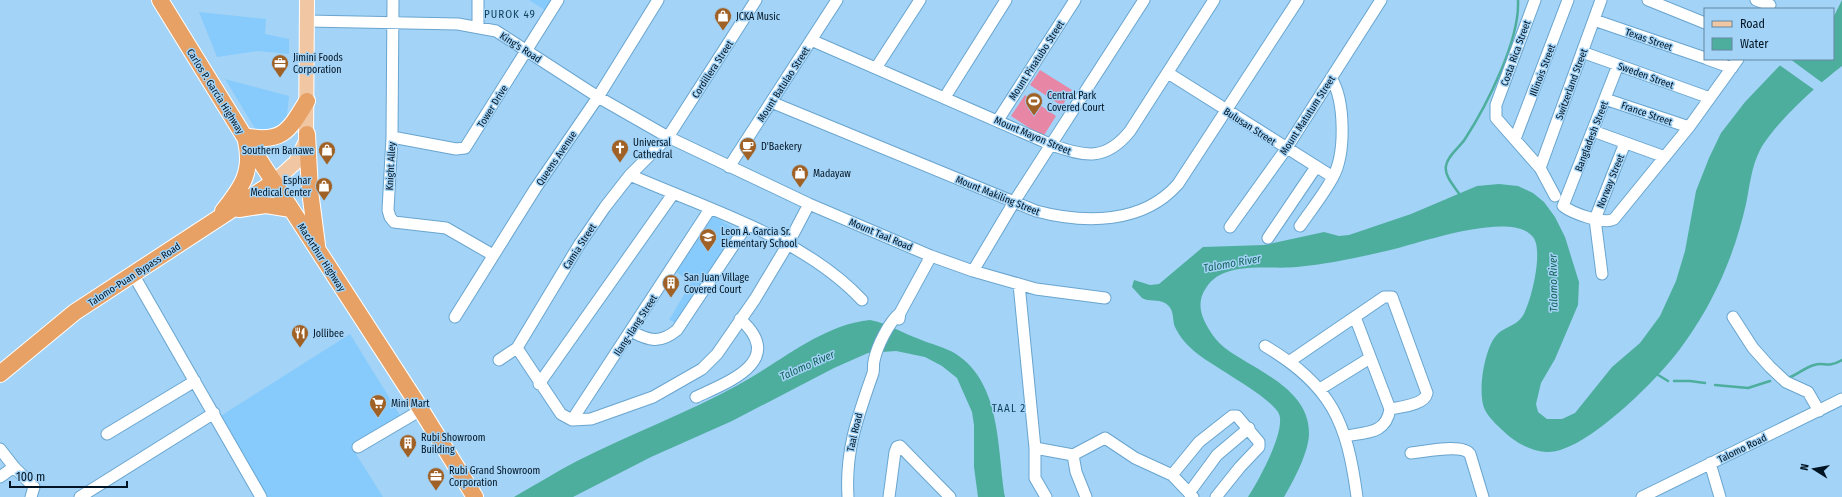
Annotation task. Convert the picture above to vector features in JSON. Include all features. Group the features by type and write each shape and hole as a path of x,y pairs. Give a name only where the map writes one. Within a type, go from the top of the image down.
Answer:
{"highway":[{"name":"Carlos P. Garcia Highway","path":"160,0 274,182"},
{"path":"215,221 238,191 246,175 248,158 244,136 266,139 282,135 293,125 307,101"},
{"path":"307,134 310,191 318,250"},
{"name":"MacArthur Highway","path":"274,182 421,410 475,497"},
{"name":"Talomo-Puan Bypass Road","path":"0,374 75,312 274,182"},
{"path":"229,212 261,205 291,209"}],"main road":[{"path":"274,182 298,159 305,145 307,134 307,0"}],"street":[{"name":"Knight Alley","path":"393,0 392,137 388,210 392,220 398,223 446,228 493,255"},
{"path":"478,0 478,26"},
{"name":"Tower Drive","path":"392,137 456,149 465,148 558,0"},
{"name":"Queens Avenue","path":"455,317 493,255 598,96 658,0"},
{"name":"Cordillera Street","path":"668,137 756,0"},
{"name":"Mount Batulao Street","path":"729,167 837,0"},
{"path":"876,68 920,0"},
{"path":"945,97 1006,0"},
{"name":"Mount Pinatubo Street","path":"998,120 1075,0"},
{"path":"973,271 1014,202 1144,0"},
{"name":"Mount Mayon Street","path":"811,40 998,120 1052,145 1070,152 1100,154 1116,146 1130,130 1214,0"},
{"name":"Mount Makiling Street","path":"771,102 1014,202 1051,215 1080,219 1110,218 1135,213 1158,202 1170,193 1186,174 1298,0"},
{"name":"Mount Matutum Street","path":"1230,227 1286,149 1381,0"},
{"name":"Costa Rica Street","path":"1515,139 1496,118 1496,105 1535,0"},
{"name":"Illinois Street","path":"1515,139 1568,0"},
{"name":"Switzerland Street","path":"1540,168 1601,0"},
{"path":"1648,0 1704,23"},
{"path":"1756,0 1770,5"},
{"name":"Texas Street","path":"1594,20 1704,58"},
{"name":"King's Road","path":"307,21 478,26 505,35 598,96 668,137"},
{"name":"Sweden Street","path":"1582,52 1710,98"},
{"name":"Texas Street","path":"1713,60 1735,63"},
{"path":"1602,274 1595,219 1607,222 1614,219 1689,127 1735,63"},
{"name":"Bangladesh Street","path":"1595,219 1573,212 1564,206 1618,65"},
{"name":"Bulusan Street","path":"1168,73 1286,149 1333,177"},
{"path":"1300,226 1333,177 1338,161 1342,123 1338,91 1331,78"},
{"name":"France Street","path":"1605,98 1689,127"},
{"path":"1593,131 1665,157"},
{"name":"Mount Taal Road","path":"668,137 809,204 931,256 973,271 1047,291 1105,298"},
{"name":"Camia Street","path":"499,360 517,348 579,245 612,196 630,175 668,137"},
{"path":"1515,139 1540,168 1555,196"},
{"name":"Norway Street","path":"1595,219 1625,143"},
{"path":"1268,238 1316,167"},
{"path":"630,175 788,244 844,281 862,300"},
{"path":"540,384 673,194"},
{"path":"517,348 561,414 572,420 582,420 602,416 653,397 702,369 717,354 755,299 788,244 809,204"},
{"name":"Ilang-Ilang Street","path":"572,420 710,209"},
{"path":"631,331 642,337 659,339 668,337 677,330 747,225"},
{"name":"Taal Road","path":"848,497 848,467 851,441 857,417 876,365 896,319 931,256"},
{"path":"133,274 261,497"},
{"path":"1019,284 1035,448 1035,478 1037,485 1046,497"},
{"path":"1290,361 1386,296 1394,299 1427,393 1426,397 1422,401 1390,409"},
{"path":"1346,436 1381,428 1387,422 1390,409 1355,317"},
{"path":"1733,317 1753,348 1779,377 1808,392 1819,410"},
{"path":"696,398 740,376 752,366 756,356 757,346 755,335 740,319"},
{"path":"1265,346 1290,361 1320,389 1335,412 1346,436 1357,497"},
{"path":"1320,389 1370,358"},
{"path":"107,434 195,381"},
{"name":"Talomo Road","path":"1642,497 1842,399"},
{"path":"358,447 421,410"},
{"path":"80,497 214,413"},
{"path":"1172,475 1199,442 1232,416 1238,417 1260,442 1258,449 1240,467 1216,497"},
{"path":"1035,448 1072,455 1105,438 1136,458 1172,475 1191,495 1217,455 1249,428"},
{"path":"889,497 895,452 898,446 905,449 950,497"},
{"path":"1411,453 1457,448 1465,450 1470,454 1483,497"},
{"path":"0,449 14,467 34,487 31,497"},
{"path":"1072,455 1076,472 1086,497"},
{"path":"1710,463 1720,497"},
{"path":"0,477 14,467"}],"shaded area":[{"path":"529,0 553,0 546,11"},
{"path":"199,12 266,19 265,34 289,39 289,54 258,51 217,57"},
{"path":"1040,70 1072,90 1062,106 1030,85"},
{"path":"225,79 289,96 286,125 281,129 257,132"},
{"name":"Central Park Covered Court","path":"1025,95 1056,116 1043,137 1011,116"},
{"name":"Leon A. Garcia Sr. Elementary School","path":"713,216 740,232 677,323 669,320 691,283 676,272"},
{"path":"350,334 400,415 355,442 360,451 356,454 383,497 266,497 219,417"}],"water":[{"name":"Talomo River","path":"1842,0 1842,66 1821,83 1786,117 1767,139 1760,150 1753,170 1744,212 1731,254 1711,301 1699,321 1670,362 1638,395 1599,428 1580,441 1562,450 1546,452 1539,451 1520,444 1493,421 1486,412 1483,403 1483,373 1491,344 1498,334 1516,323 1522,317 1529,301 1535,277 1537,265 1536,244 1533,237 1522,229 1505,227 1462,231 1364,256 1297,267 1247,268 1223,273 1214,279 1206,288 1200,304 1202,316 1210,332 1225,348 1278,382 1290,392 1300,404 1307,417 1309,433 1304,457 1284,497 1248,497 1264,469 1275,444 1279,432 1279,414 1265,399 1191,349 1175,327 1172,311 1168,305 1159,301 1142,298 1132,287 1134,280 1150,285 1159,284 1203,247 1264,245 1324,232 1339,236 1349,235 1411,214 1477,186 1499,184 1518,186 1533,193 1544,202 1555,217 1565,237 1579,282 1578,305 1555,359 1541,383 1536,404 1538,412 1547,419 1562,419 1575,413 1612,367 1640,343 1660,316 1676,281 1685,251 1696,191 1721,133 1745,102 1785,60 1834,60 1834,16"},
{"name":"Talomo River","path":"870,320 883,323 913,337 947,349 956,354 971,367 982,382 990,400 995,419 1005,497 978,497 974,467 974,425 972,412 957,378 942,366 925,357 896,351 868,353 834,368 732,421 651,457 573,497 514,497 577,461 699,405 738,385 818,337 852,323"}],"pier":[{"path":"1782,60 1791,60 1824,84 1816,91 1778,64"}],"waterway":[{"path":"1460,195 1447,174 1447,162 1474,125 1492,91 1508,53 1514,34 1518,0"},
{"path":"1788,378 1814,365 1832,364 1842,360"},
{"path":"1655,373 1668,381"},
{"path":"1674,381 1705,383"},
{"path":"1715,385 1748,388 1770,381"}],"place":[{"name":"JCKA Music","path":"723,31"},
{"name":"Jimini Foods Corporation","path":"280,78"},
{"name":"Central Park Covered Court","path":"1034,116"},
{"name":"D'Baekery","path":"748,161"},
{"name":"Universal Cathedral","path":"620,163"},
{"name":"Southern Banawe","path":"327,165"},
{"name":"Madayaw","path":"800,188"},
{"name":"Esphar Medical Center","path":"324,201"},
{"name":"Leon A. Garcia Sr. Elementary School","path":"708,252"},
{"name":"San Juan Village Covered Court","path":"671,298"},
{"name":"Jollibee","path":"300,348"},
{"name":"Mini Mart","path":"378,418"},
{"name":"Rubi Showroom Building","path":"408,458"},
{"name":"Rubi Grand Showroom Corporation","path":"436,491"}],"district":[{"name":"PUROK 49","path":"510,14"},
{"name":"TAAL 2","path":"1009,408"}]}
